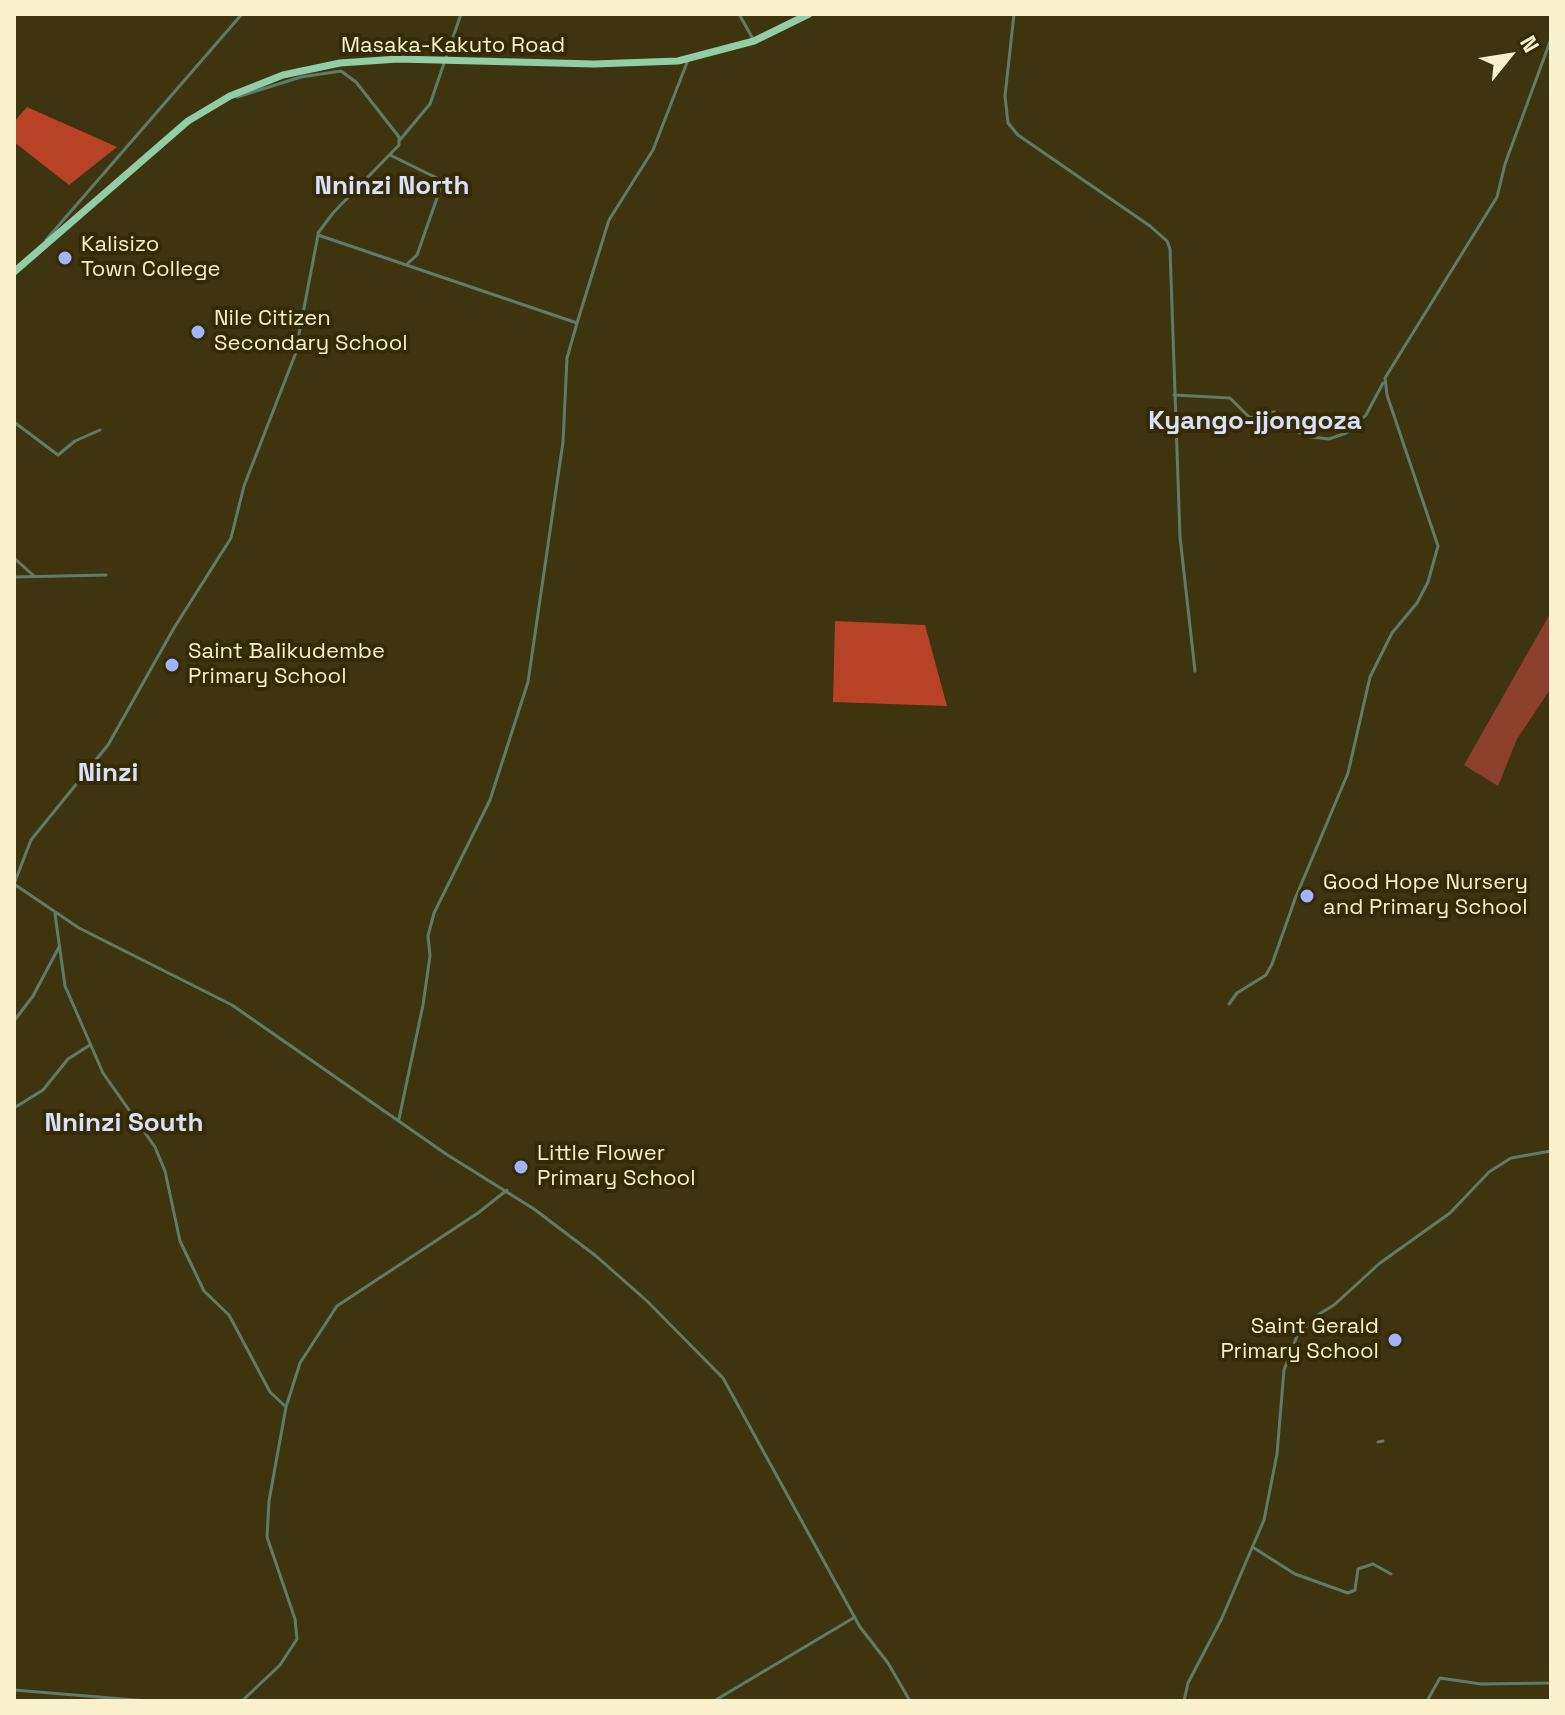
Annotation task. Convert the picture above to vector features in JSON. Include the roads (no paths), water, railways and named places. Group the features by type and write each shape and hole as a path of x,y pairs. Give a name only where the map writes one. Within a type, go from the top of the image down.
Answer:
{"highway":[{"name":"Masaka-Kakuto Road","path":"14,272 157,146 199,114 230,96 283,75 328,65 447,60 613,64 688,60 754,41 809,14"}],"street":[{"path":"31,258 242,14"},
{"path":"461,14 430,104 390,155 333,213 318,235 295,355 247,479 231,538 174,628 108,745 31,840 14,884 55,913 207,989 446,1154 507,1190 596,1256 723,1378 855,1617 910,1701"},
{"path":"739,14 754,41"},
{"path":"1014,14 1004,104 1008,123 1018,135 1079,175 1167,241 1173,274 1174,395 1182,573 1195,671"},
{"path":"1174,395 1230,398 1249,417 1257,418 1274,412 1304,436 1329,439 1346,433 1366,415 1385,378 1497,197 1505,164 1551,39"},
{"path":"399,1119 423,1005 430,956 428,936 434,913 493,791 528,682 563,442 567,358 609,220 653,150 688,60"},
{"path":"230,96 243,96 292,79 341,71 351,76 376,105 399,141"},
{"path":"390,155 443,181 417,255 407,265"},
{"path":"318,235 577,323"},
{"path":"1229,1004 1237,993 1266,975 1272,964 1295,899 1348,773 1370,677 1392,633 1424,591 1438,552 1387,395 1385,378"},
{"path":"14,422 58,455 75,441 100,430"},
{"path":"14,558 34,576"},
{"path":"14,577 106,575"},
{"path":"55,913 65,986 107,1081 151,1137 165,1171 180,1241 198,1281 229,1315 270,1392 286,1407"},
{"path":"14,1021 22,1014 59,947"},
{"path":"14,1108 43,1090 68,1059 90,1045"},
{"path":"1184,1701 1188,1683 1254,1548 1274,1473 1284,1370 1297,1336 1316,1316 1334,1305 1380,1263 1450,1213 1489,1172 1511,1158 1551,1151"},
{"path":"242,1701 280,1665 297,1639 295,1619 267,1537 269,1501 286,1407 300,1363 337,1306 478,1213 507,1190"},
{"path":"1254,1548 1301,1577 1348,1593 1355,1590 1358,1569 1373,1564 1391,1574"},
{"path":"714,1701 855,1617"},
{"path":"1427,1701 1440,1678 1481,1684 1551,1683"},
{"path":"14,1690 147,1701"}],"place":[{"name":"Kalisizo Town College","path":"65,258"},
{"name":"Nile Citizen Secondary School","path":"198,332"},
{"name":"Saint Balikudembe Primary School","path":"172,665"},
{"name":"Good Hope Nursery and Primary School","path":"1307,896"},
{"name":"Little Flower Primary School","path":"521,1167"},
{"name":"Saint Gerald Primary School","path":"1395,1340"}],"district":[{"name":"Nninzi North","path":"392,187"},
{"name":"Kyango-jjongoza","path":"1255,422"},
{"name":"Ninzi","path":"108,774"},
{"name":"Nninzi South","path":"124,1124"}]}
